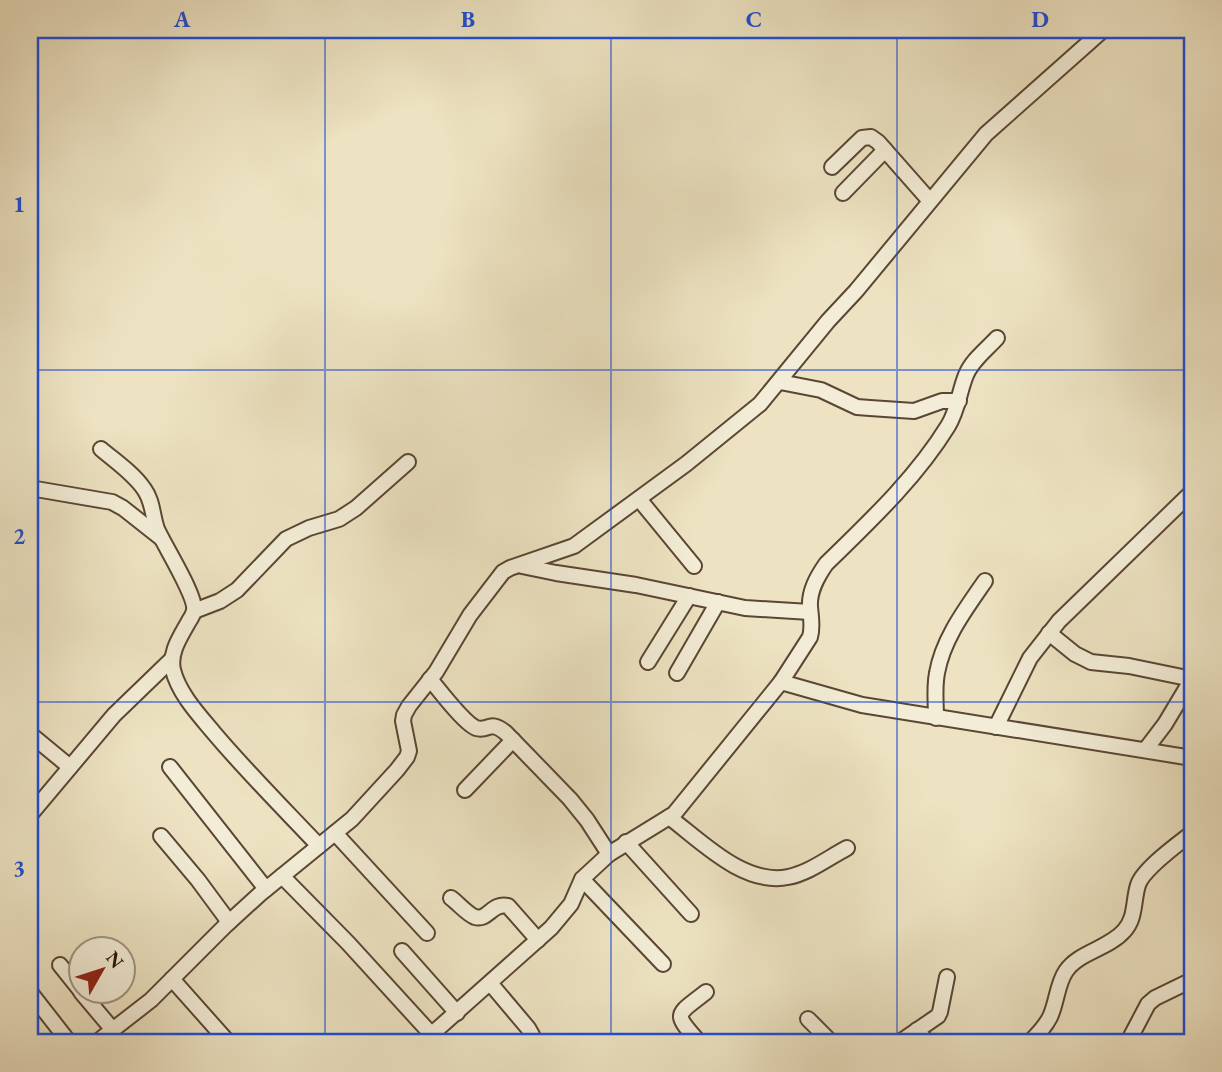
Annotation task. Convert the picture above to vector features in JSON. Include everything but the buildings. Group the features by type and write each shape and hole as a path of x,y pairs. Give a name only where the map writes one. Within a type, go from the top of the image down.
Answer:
{"street":[{"path":"97,1042 151,999 266,889 352,819 397,770 409,751 404,715 470,615 503,572 574,546 761,404 986,134 1103,30"},
{"path":"832,167 862,138 871,137 930,201"},
{"path":"843,193 885,150"},
{"path":"282,876 348,943 427,1040 566,912 582,879 609,854 681,807 781,682 810,637 811,593 817,576 900,490 948,427 956,413 966,374 997,338"},
{"path":"780,382 821,390 857,407 914,411 942,401 959,401"},
{"path":"101,449 146,491 158,530 193,602 194,611 174,649 172,659 173,670 181,688 201,718 234,756 319,846"},
{"path":"194,611 220,601 237,590 286,539 309,528 339,519 356,508 408,462"},
{"path":"30,488 112,502 162,539"},
{"path":"996,727 1030,658 1048,633 1192,492"},
{"path":"639,499 695,566"},
{"path":"520,565 636,585 745,608 810,612"},
{"path":"936,718 936,685 941,661 958,620 985,581"},
{"path":"648,662 689,596"},
{"path":"677,673 718,602"},
{"path":"1048,633 1074,654 1091,662 1129,666 1192,679 1146,750"},
{"path":"30,816 114,715 172,659"},
{"path":"430,679 475,728 493,725 513,740 570,799 609,854"},
{"path":"781,682 862,705 1192,758"},
{"path":"30,734 70,767"},
{"path":"465,790 513,740"},
{"path":"170,767 266,889"},
{"path":"669,817 742,871 766,877 799,874 847,848"},
{"path":"335,833 428,933"},
{"path":"1030,1042 1050,1018 1063,976 1070,966 1124,932 1133,912 1138,884 1143,876 1192,833"},
{"path":"161,835 229,922"},
{"path":"626,842 691,914"},
{"path":"582,879 663,964"},
{"path":"451,898 479,918 498,905 508,906 538,940"},
{"path":"402,951 457,1013"},
{"path":"60,965 66,972"},
{"path":"900,1042 940,1012 947,977"},
{"path":"172,978 228,1042"},
{"path":"1128,1042 1148,1004 1192,980"},
{"path":"490,983 528,1028 531,1042"},
{"path":"699,1042 680,1020 680,1015 706,992"},
{"path":"31,997 69,1042"},
{"path":"93,1006 113,1030"},
{"path":"808,1019 831,1042"},
{"path":"917,1030 926,1042"}]}
